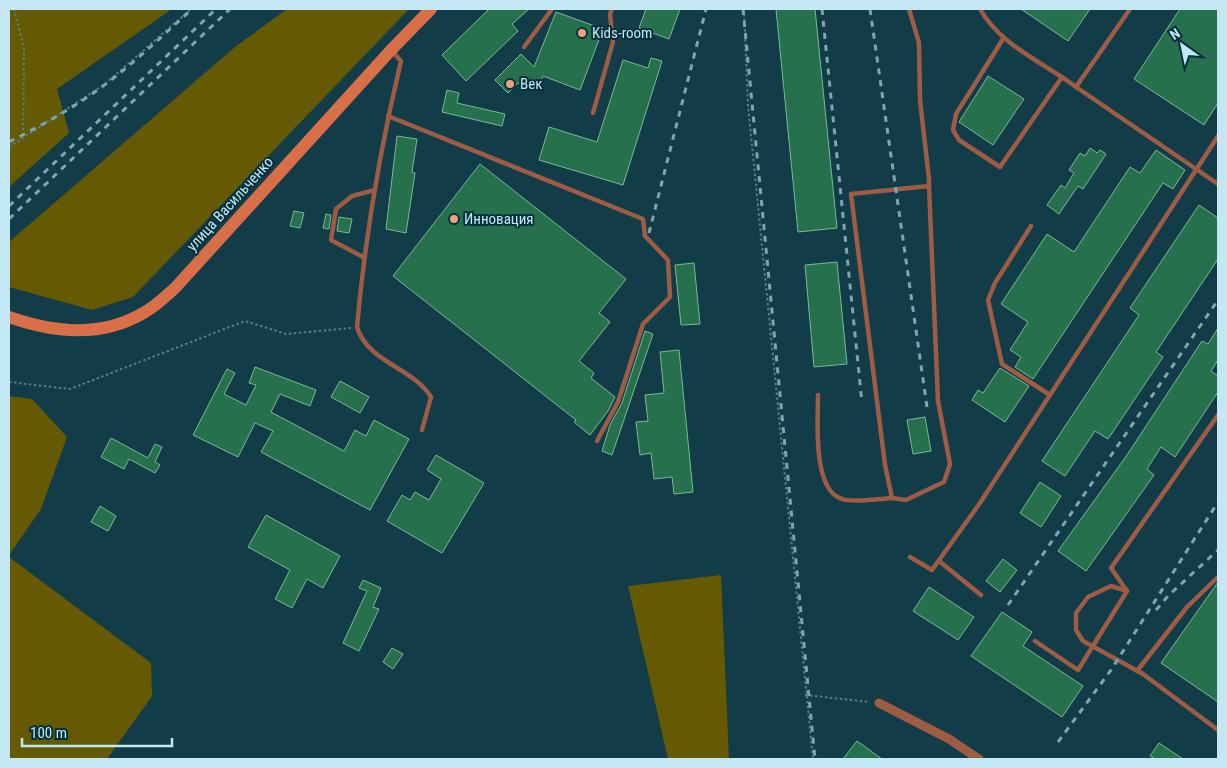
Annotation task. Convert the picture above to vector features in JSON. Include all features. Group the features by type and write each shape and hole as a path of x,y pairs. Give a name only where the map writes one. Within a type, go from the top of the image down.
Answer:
{"main road":[{"name":"улица Васильченко","path":"9,318 61,330 92,331 118,325 146,312 175,288 391,50 431,9"}],"street":[{"path":"879,703 949,739 978,759"}],"lane":[{"path":"524,47 552,9"},
{"path":"593,113 613,42 610,14 612,9"},
{"path":"818,395 820,467 831,492 842,500 892,498 906,500 944,482 950,464 938,401 929,186 920,100 920,43 909,9"},
{"path":"980,9 1003,39 1218,184"},
{"path":"1076,87 1130,9"},
{"path":"1003,39 956,114 953,130 959,140 1000,167 1062,77"},
{"path":"391,50 401,61 388,116 363,257 357,327 360,336 385,362 425,386 432,397 422,430"},
{"path":"388,116 642,219 645,236 668,260 670,297 643,324 618,402 597,441"},
{"path":"910,557 932,570 939,561 980,503 1218,136"},
{"path":"892,498 886,465 851,194 929,186"},
{"path":"363,257 331,240 336,209 352,196 375,190"},
{"path":"1031,226 995,283 988,300 1002,364 1050,395"},
{"path":"1127,591 1111,568 1218,415"},
{"path":"939,561 981,595"},
{"path":"1138,671 1188,607 1218,577"},
{"path":"1127,591 1111,586 1088,598 1076,614 1076,630 1083,641 1138,671 1218,730"},
{"path":"1036,641 1078,670 1127,591"}],"path":[{"path":"14,9 24,48 23,138"},
{"path":"9,147 105,84 191,9"},
{"path":"744,9 749,114 812,759"},
{"path":"9,382 70,389 245,321 286,334 357,327"},
{"path":"805,695 879,703"}],"shaded area":[{"path":"9,9 172,9 57,89 69,133 9,187"},
{"path":"287,9 409,9 133,297 92,310 9,287 9,242 235,47"},
{"path":"9,396 32,399 67,437 41,509 9,555"},
{"path":"9,557 151,663 152,696 107,759 9,759"},
{"path":"721,575 729,759 668,759 628,586"}],"building":[{"path":"489,9 529,9 512,24 518,31 466,81 442,55"},
{"path":"646,9 680,9 669,39 639,28"},
{"path":"776,9 815,9 837,228 798,232"},
{"path":"1021,9 1090,9 1068,41"},
{"path":"1180,9 1218,9 1218,103 1204,125 1134,79"},
{"path":"556,12 603,29 580,90 543,76 537,90 518,83 508,93 495,80 521,54 534,67"},
{"path":"651,58 662,61 623,185 539,160 549,127 597,142 623,60 648,68"},
{"path":"988,76 1024,99 993,145 959,122"},
{"path":"447,90 459,93 457,103 505,114 502,126 442,112"},
{"path":"397,136 417,139 412,172 415,173 406,233 386,229"},
{"path":"1090,148 1097,153 1100,150 1106,154 1083,189 1078,186 1059,214 1047,205 1061,185 1065,188 1074,173 1069,170 1080,153 1085,156"},
{"path":"1156,150 1185,170 1173,189 1163,183 1033,379 1015,367 1021,357 1010,350 1028,322 1001,304 1047,234 1074,252 1130,167 1140,173"},
{"path":"480,164 626,279 599,313 610,322 579,361 594,373 591,378 615,397 608,411 590,435 574,422 576,420 393,276"},
{"path":"1199,205 1218,218 1218,259 1156,352 1163,357 1108,439 1095,431 1065,476 1042,461 1139,315 1130,308"},
{"path":"294,211 304,213 300,228 290,226"},
{"path":"326,214 331,215 329,229 323,228"},
{"path":"339,217 352,219 349,233 337,231"},
{"path":"837,262 847,364 814,367 805,265"},
{"path":"694,263 700,324 681,325 675,265"},
{"path":"1218,328 1218,360 1211,371 1218,376 1218,392 1175,457 1161,447 1147,469 1154,475 1086,571 1058,551 1127,455 1202,341 1208,344"},
{"path":"645,331 653,334 612,455 602,451 610,425 622,403"},
{"path":"679,350 693,492 674,494 672,477 654,479 651,453 640,455 636,422 648,421 645,395 664,393 660,352"},
{"path":"255,367 316,390 310,406 280,394 271,412 344,451 355,430 366,436 374,420 409,439 370,510 261,452 273,431 255,423 238,457 193,435 227,369 235,373 224,394 246,405 256,385 249,383"},
{"path":"1000,368 1029,386 1005,422 972,400 978,390 983,393"},
{"path":"340,381 369,397 360,413 331,397"},
{"path":"925,417 931,451 913,454 907,420"},
{"path":"111,438 148,458 155,444 162,447 155,462 160,465 155,473 129,459 124,469 101,457"},
{"path":"436,455 484,483 442,553 387,521 402,495 410,500 415,492 429,500 441,479 427,470"},
{"path":"1040,482 1061,496 1041,527 1020,513"},
{"path":"100,506 116,516 108,531 91,522"},
{"path":"266,515 340,556 323,588 307,579 292,608 275,599 290,570 248,547"},
{"path":"1003,559 1017,570 1000,592 986,581"},
{"path":"363,580 381,588 373,607 379,609 359,651 343,643 367,591 359,588"},
{"path":"1218,582 1218,702 1161,663"},
{"path":"929,587 974,617 958,640 913,611"},
{"path":"1002,612 1032,632 1023,646 1083,686 1062,717 971,656"},
{"path":"392,648 403,654 393,669 383,662"},
{"path":"857,741 882,759 843,759"},
{"path":"1159,743 1183,759 1155,759 1150,756"}],"railway":[{"path":"9,142 59,115 103,86 192,9"},
{"path":"9,206 216,9"},
{"path":"9,219 230,9"},
{"path":"649,233 706,9"},
{"path":"743,9 815,759"},
{"path":"822,9 862,403"},
{"path":"870,9 927,407"},
{"path":"1008,605 1218,300"},
{"path":"1058,742 1111,670 1218,502"},
{"path":"1156,610 1168,596 1218,550"}],"place":[{"name":"Kids-room","path":"582,33"},
{"name":"Век","path":"510,84"},
{"name":"Инновация","path":"454,219"}]}
